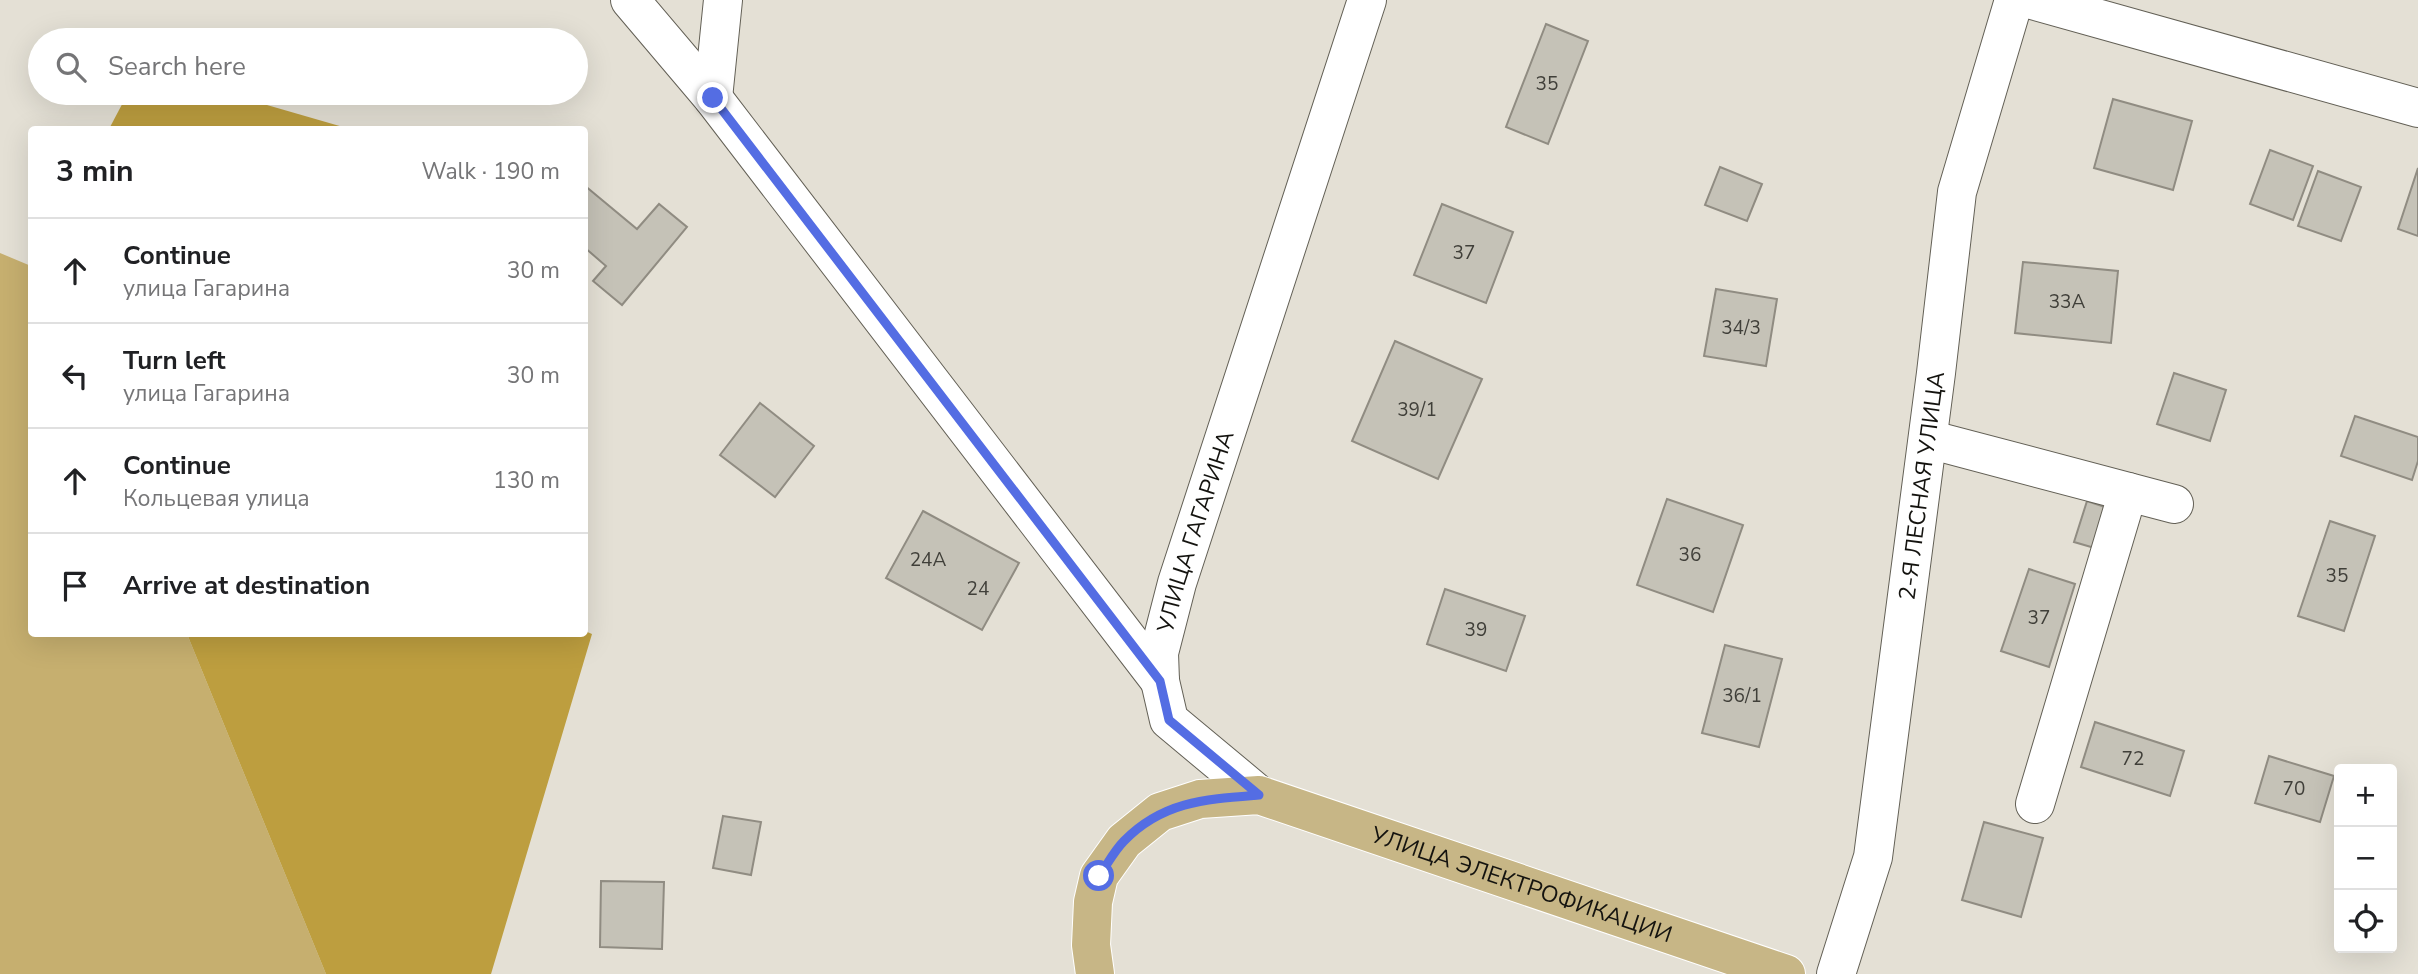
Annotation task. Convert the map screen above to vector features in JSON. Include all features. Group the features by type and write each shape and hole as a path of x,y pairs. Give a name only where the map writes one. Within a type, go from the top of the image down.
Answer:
{"main road":[{"path":"1094,974 1091,945 1093,902 1099,876 1124,841 1160,812 1200,799 1259,795"},
{"name":"УЛИЦА ЭЛЕКТРОФИКАЦИИ","path":"1259,795 1786,974"}],"street":[{"path":"630,0 713,98 1160,681"},
{"path":"713,98 723,0"},
{"name":"УЛИЦА ГАГАРИНА","path":"1259,795 1169,720 1160,681 1159,653 1165,623 1367,0"},
{"name":"2-Я ЛЕСНАЯ УЛИЦА","path":"1836,974 1873,857 1928,439 1957,192 2014,0"},
{"path":"2032,0 2418,108"},
{"path":"1928,439 2174,504"},
{"path":"2035,804 2128,492"}],"shaded area":[{"path":"122,105 267,105 340,126 111,126"},
{"path":"0,253 28,265 28,637 188,637 326,974 0,974"},
{"path":"588,632 592,634 491,974 326,974 188,637 588,637"}],"building":[{"path":"1546,24 1588,41 1548,144 1506,127"},
{"path":"2113,99 2192,121 2173,190 2094,168"},
{"path":"2270,150 2313,166 2293,220 2250,204"},
{"path":"1720,167 1762,184 1747,221 1705,205"},
{"path":"2418,168 2418,236 2398,229"},
{"path":"2318,171 2361,187 2341,241 2298,226"},
{"path":"588,188 637,229 659,204 687,227 622,305 593,281 606,266 588,250"},
{"path":"1442,204 1513,232 1486,303 1414,275"},
{"path":"2023,262 2118,271 2111,343 2015,333"},
{"path":"1716,289 1777,299 1766,366 1704,356"},
{"path":"1395,341 1482,379 1438,479 1352,441"},
{"path":"2174,373 2226,390 2210,441 2157,424"},
{"path":"760,403 814,446 775,497 720,455"},
{"path":"2355,416 2418,437 2418,461 2412,480 2341,456"},
{"path":"1667,499 1743,525 1713,612 1637,585"},
{"path":"2087,501 2111,509 2098,549 2074,542"},
{"path":"923,511 1019,563 982,630 886,578"},
{"path":"2330,521 2375,536 2344,631 2298,616"},
{"path":"2029,569 2075,584 2049,667 2001,651"},
{"path":"1445,589 1525,616 1506,671 1427,644"},
{"path":"1725,645 1782,659 1759,747 1702,733"},
{"path":"2095,722 2184,751 2170,796 2081,767"},
{"path":"2269,756 2334,776 2320,822 2255,803"},
{"path":"723,816 761,822 751,875 713,868"},
{"path":"1984,822 2043,838 2021,917 1962,900"},
{"path":"601,881 664,882 662,949 600,947"}],"route":[{"path":"713,98 1160,681 1169,720 1259,795 1200,799 1160,812 1124,841 1099,876"}]}
